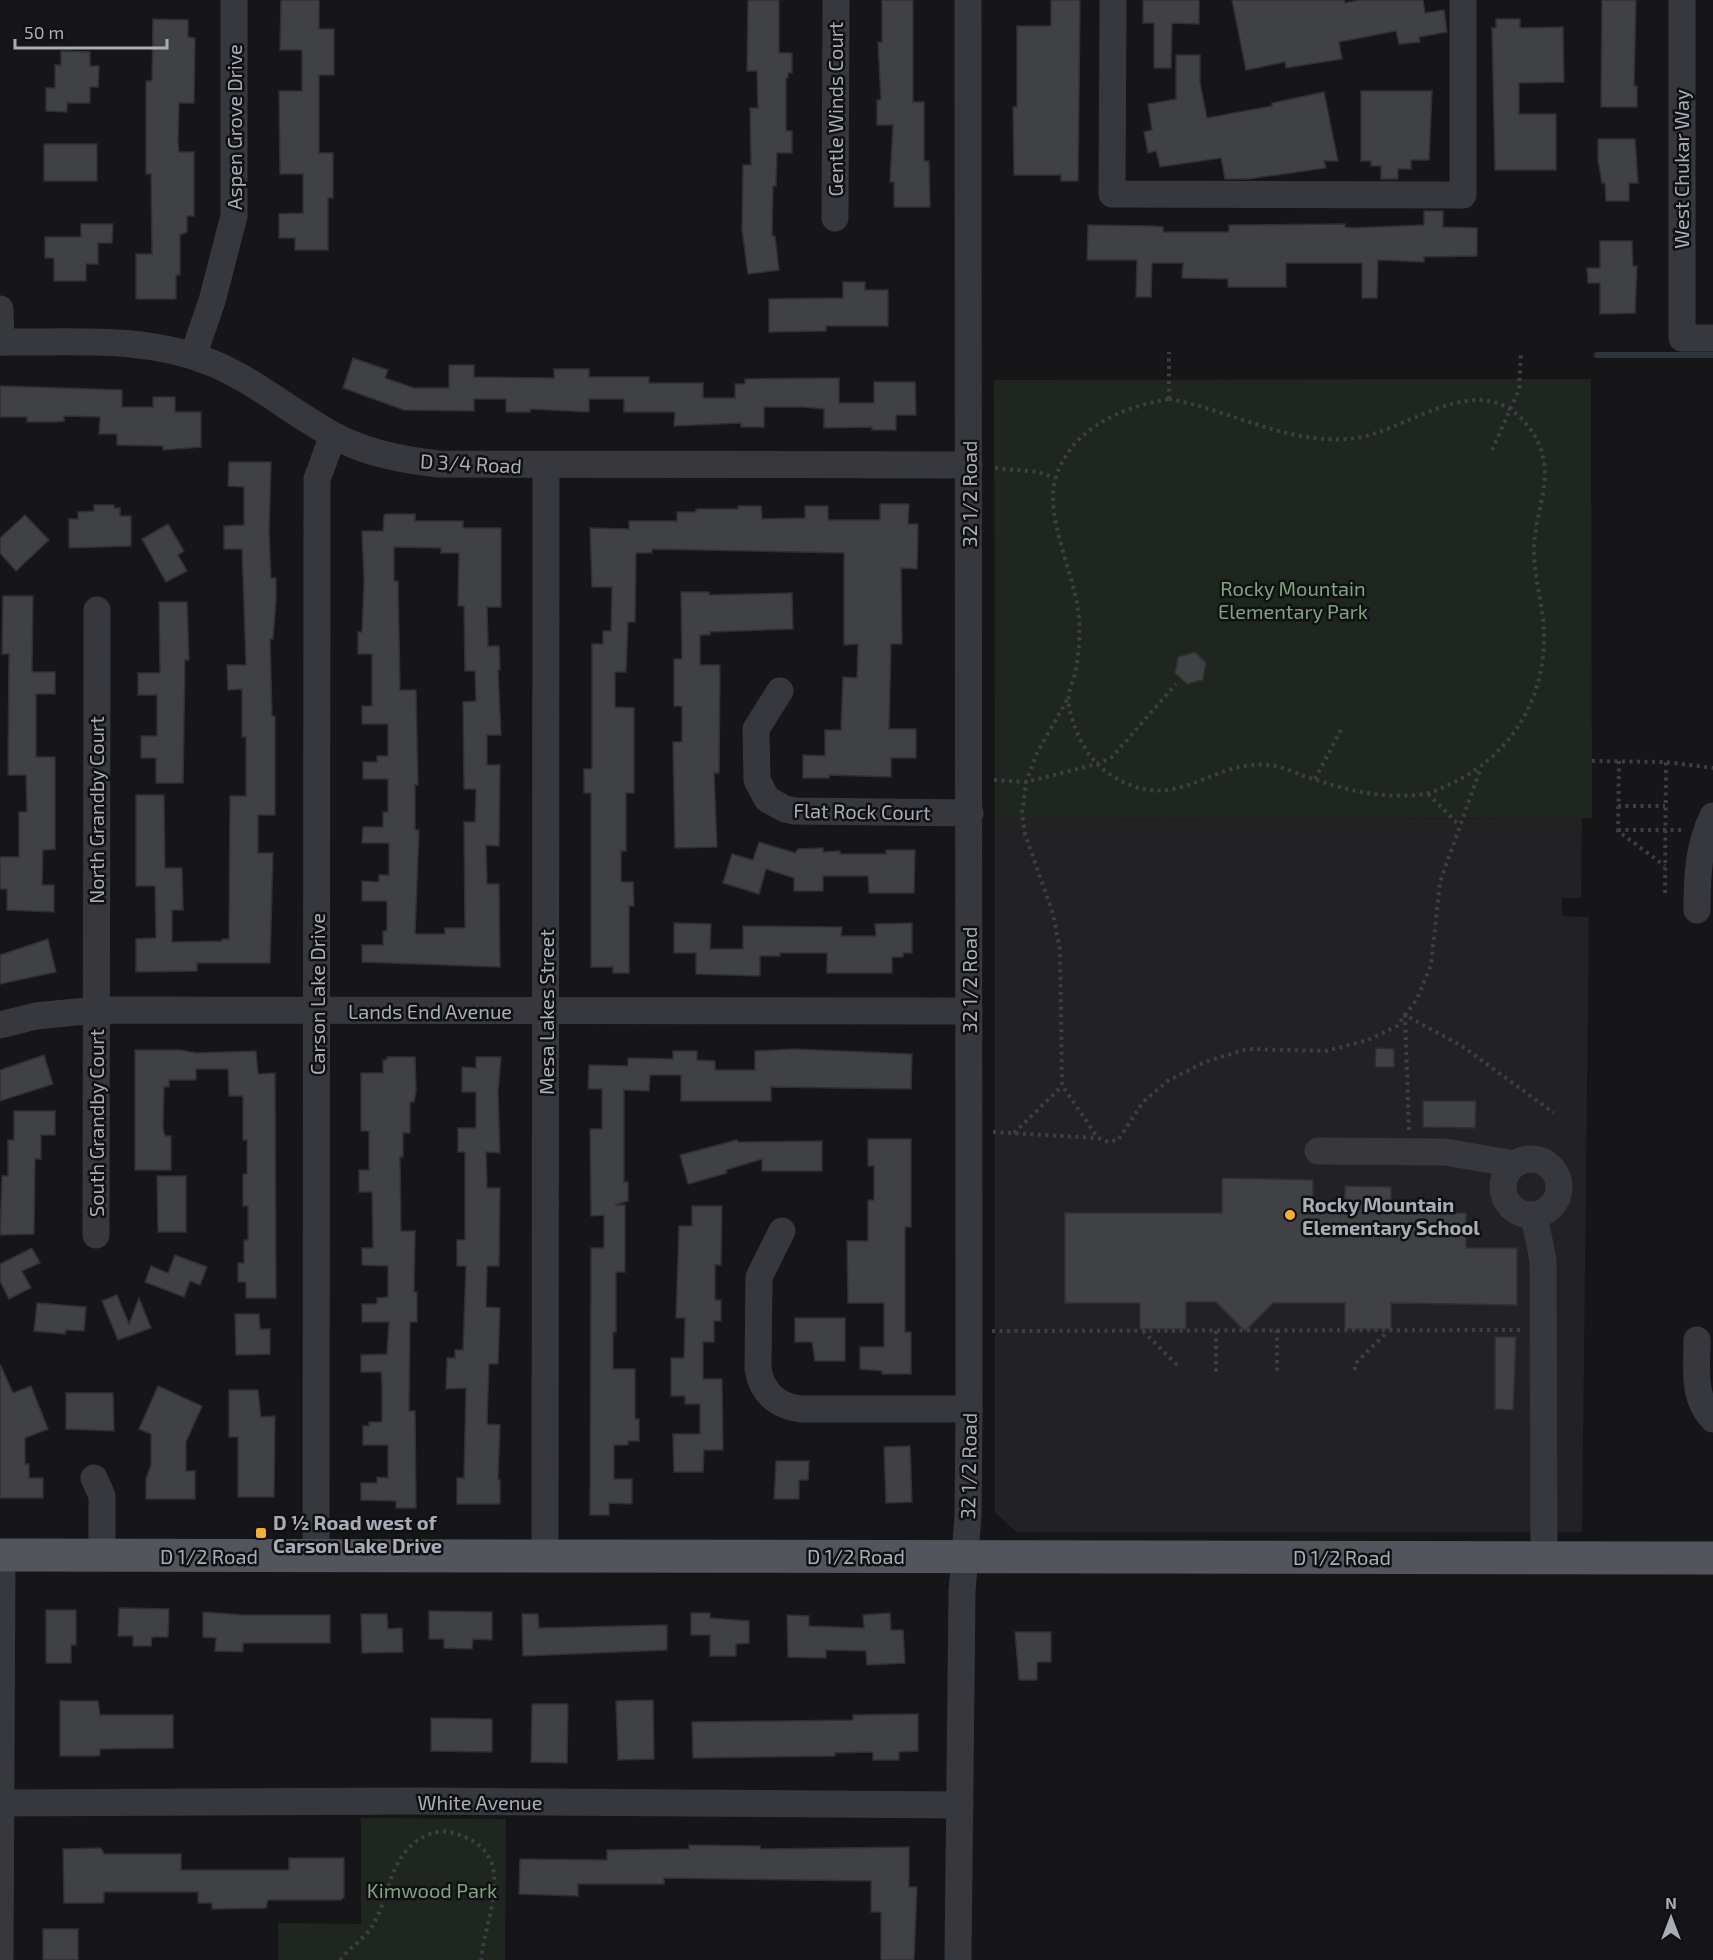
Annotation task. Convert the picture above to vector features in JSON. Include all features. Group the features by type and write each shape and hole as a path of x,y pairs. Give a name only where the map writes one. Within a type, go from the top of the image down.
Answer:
{"main road":[{"name":"D 1/2 Road","path":"1,1555 1713,1558"}],"street":[{"name":"Aspen Grove Drive","path":"193,356 212,302 234,216 234,0"},
{"name":"Gentle Winds Court","path":"835,218 836,0"},
{"name":"32 1/2 Road","path":"958,1960 962,1592 969,1409 970,813 982,466 968,0"},
{"path":"1113,0 1112,194 1463,195 1463,0"},
{"name":"West Chukar Way","path":"1682,0 1682,338 1713,338"},
{"path":"0,309 0,342"},
{"name":"D 3/4 Road","path":"0,342 118,342 149,345 193,356 242,378 333,436 375,452 410,461 438,464 546,466 982,466"},
{"name":"Carson Lake Drive","path":"316,1556 317,479 333,436"},
{"name":"Mesa Lakes Street","path":"545,1557 546,466"},
{"name":"North Grandby Court","path":"96,1010 97,610"},
{"name":"Flat Rock Court","path":"780,691 756,729 757,780 767,798 776,805 795,811 970,813"},
{"path":"1697,910 1699,858 1706,830 1703,823"},
{"name":"Lands End Avenue","path":"0,1025 55,1013 96,1010 969,1011"},
{"name":"South Grandby Court","path":"96,1010 96,1235"},
{"path":"1318,1151 1445,1152 1515,1164"},
{"path":"1522,1160 1539,1160 1553,1169 1558,1176 1560,1185 1556,1201 1543,1213 1534,1215 1516,1211 1505,1197 1504,1179 1515,1164 1522,1160"},
{"path":"1534,1215 1543,1260 1544,1558"},
{"path":"782,1231 759,1277 758,1369 760,1380 772,1398 780,1404 801,1409 969,1409"},
{"path":"1697,1340 1698,1393 1702,1408 1713,1419"},
{"path":"94,1478 102,1496 102,1556"},
{"path":"0,1960 1,1555"},
{"name":"White Avenue","path":"1,1803 430,1801 960,1805"}],"path":[{"path":"1169,352 1169,399"},
{"path":"1492,450 1519,390 1521,352"},
{"path":"993,1132 1098,1138 1108,1142 1118,1140 1143,1102 1169,1080 1205,1062 1247,1048 1326,1051 1368,1040 1397,1026 1417,999 1431,965 1440,882 1459,825 1480,770 1518,729 1530,709 1543,665 1545,637 1534,554 1534,534 1546,477 1545,461 1542,446 1512,409 1498,403 1477,399 1458,401 1383,432 1336,440 1288,434 1169,399 1132,406 1105,418 1083,436 1066,457 1055,478 1054,507 1079,615 1075,672 1068,699 1037,753 1026,782 1022,813 1025,834 1053,914 1060,950 1062,1085 1098,1138"},
{"path":"982,466 1038,472 1055,478"},
{"path":"994,780 1026,782 1097,764 1112,757 1176,684"},
{"path":"1068,699 1079,738 1097,764 1127,784 1155,790 1179,790 1247,766 1270,765 1359,794 1392,797 1428,794 1480,770"},
{"path":"1315,779 1343,726"},
{"path":"1592,761 1666,762 1713,768"},
{"path":"1618,830 1619,761"},
{"path":"1665,892 1666,762"},
{"path":"1428,794 1459,825"},
{"path":"1618,806 1665,806"},
{"path":"1618,830 1665,830 1703,823"},
{"path":"1618,830 1665,866"},
{"path":"1405,1015 1462,1046 1554,1113"},
{"path":"1405,1015 1409,1152"},
{"path":"1014,1134 1062,1085"},
{"path":"1277,1330 1277,1372"},
{"path":"1355,1370 1355,1364 1389,1330"},
{"path":"992,1331 1527,1330"},
{"path":"1143,1331 1176,1364 1176,1367"},
{"path":"1216,1331 1216,1372"},
{"path":"340,1960 372,1927 384,1904 392,1874 407,1849 424,1835 446,1831 465,1836 481,1847 493,1864 495,1887 482,1960"}],"shaded area":[{"name":"Rocky Mountain Elementary School","path":"1582,818 1581,898 1562,898 1562,916 1589,917 1582,1532 1016,1532 995,1512 995,820"}],"green space":[{"name":"Rocky Mountain Elementary Park","path":"1591,379 1592,818 995,820 994,380"},
{"name":"Kimwood Park","path":"361,1818 506,1819 505,1960 278,1960 278,1923 361,1924"}],"building":[{"path":"281,0 319,0 319,29 334,29 334,75 319,75 319,153 333,153 333,198 328,198 328,250 295,250 295,238 279,238 279,214 303,213 303,174 280,174 279,91 302,91 302,50 280,50"},
{"path":"748,0 779,0 779,53 792,53 792,73 788,73 788,78 786,78 786,131 792,131 792,153 777,153 776,186 773,186 772,236 775,236 779,270 748,274 742,230 743,165 751,165 750,108 758,108 757,71 747,71"},
{"path":"882,0 913,0 913,102 924,102 924,161 929,161 930,207 894,207 894,182 890,182 893,125 877,125 877,100 881,100 878,42 882,42"},
{"path":"1051,0 1080,0 1078,181 1061,181 1061,175 1014,175 1013,107 1017,107 1017,26 1051,26"},
{"path":"1143,0 1199,0 1199,24 1172,23 1171,68 1154,68 1154,23 1143,23"},
{"path":"1232,0 1344,0 1345,3 1360,0 1423,0 1425,13 1444,10 1447,32 1419,37 1420,42 1399,44 1396,31 1339,42 1342,59 1286,68 1285,62 1246,70"},
{"path":"1602,0 1636,0 1634,86 1637,86 1637,107 1601,107"},
{"path":"153,19 188,20 188,37 195,38 194,103 179,103 178,140 179,152 194,152 194,216 187,216 187,232 180,235 180,275 176,275 176,299 136,299 136,254 152,254 151,174 146,174 146,81 152,81"},
{"path":"1496,19 1520,19 1520,28 1563,27 1564,82 1519,83 1519,114 1556,114 1556,170 1495,170 1492,28 1496,28"},
{"path":"61,51 90,52 90,66 99,66 98,87 90,87 90,103 67,103 67,112 46,111 46,88 55,88 55,65 61,65"},
{"path":"1176,55 1200,55 1200,83 1207,118 1272,106 1272,103 1324,92 1338,161 1324,161 1326,168 1248,179 1225,179 1221,158 1160,167 1156,151 1148,153 1144,132 1152,130 1148,104 1176,99"},
{"path":"1361,91 1432,91 1429,160 1411,160 1411,169 1398,169 1398,179 1381,179 1381,166 1371,166 1371,161 1361,161"},
{"path":"1598,139 1635,139 1638,183 1629,183 1629,201 1606,201 1605,183 1602,183 1598,160"},
{"path":"44,144 97,144 97,181 44,181"},
{"path":"1424,211 1443,211 1443,227 1477,228 1477,256 1424,257 1424,262 1378,260 1377,298 1362,298 1362,263 1286,263 1286,287 1228,287 1228,279 1182,278 1183,263 1152,263 1151,297 1136,297 1137,260 1087,260 1088,225 1163,227 1163,232 1229,232 1229,225 1345,224 1345,227 1352,228 1424,225"},
{"path":"81,224 113,224 112,243 98,243 98,264 86,264 86,281 54,281 54,258 45,258 45,237 81,237"},
{"path":"1600,241 1632,241 1633,266 1637,266 1635,313 1600,314 1600,283 1588,283 1587,268 1600,268"},
{"path":"843,282 865,282 865,290 888,290 888,326 826,326 826,331 769,332 769,299 843,298"},
{"path":"353,358 388,370 385,378 414,388 449,388 449,365 474,365 474,377 554,378 554,369 589,369 589,377 649,377 649,383 703,383 703,398 735,398 735,384 745,384 745,379 839,378 839,403 874,403 874,382 915,382 916,415 896,415 896,430 872,430 872,427 824,428 824,409 803,407 764,407 764,427 741,427 741,423 674,426 675,412 624,412 624,399 589,399 589,412 530,409 530,412 506,412 506,399 474,399 474,411 404,410 343,388"},
{"path":"0,386 122,390 122,407 153,407 153,397 175,397 175,412 201,412 201,447 163,450 163,446 117,445 117,434 99,434 100,417 64,416 64,421 27,422 27,417 0,417"},
{"path":"229,462 271,462 269,531 271,578 276,578 273,639 270,639 272,716 275,716 275,815 258,815 258,853 273,853 270,963 197,963 197,971 136,972 136,939 156,938 155,886 136,886 136,795 164,795 165,868 182,868 183,910 172,910 172,942 229,939 230,796 246,796 246,737 242,737 242,689 228,690 227,665 246,665 242,549 224,549 224,526 244,525 244,487 228,486"},
{"path":"880,504 909,504 908,524 918,524 917,569 901,568 902,644 891,644 889,729 916,729 916,758 891,758 891,777 829,775 829,778 803,778 803,755 825,756 825,730 841,730 843,677 857,678 858,644 844,645 844,553 652,549 652,553 636,553 635,622 628,622 626,672 615,672 615,707 634,708 634,793 626,793 626,851 621,851 621,882 633,882 634,906 629,906 629,973 613,973 613,967 591,967 591,793 584,793 584,769 592,769 592,644 603,644 603,631 611,631 612,587 592,587 590,528 629,529 629,521 677,521 677,512 696,512 696,509 738,509 738,506 761,506 762,519 805,518 805,506 828,506 828,520 880,520"},
{"path":"94,505 114,505 114,508 120,508 120,516 131,516 131,546 69,548 69,519 78,519 78,512 94,511"},
{"path":"415,514 415,521 463,521 463,528 501,528 501,607 487,607 488,646 499,646 501,735 487,735 487,765 500,765 499,846 486,845 487,884 499,884 500,967 362,962 362,945 383,945 383,931 387,931 387,901 362,901 362,881 379,882 379,875 389,875 389,843 362,843 363,827 383,827 383,812 388,812 388,779 363,779 363,762 377,762 377,756 388,756 388,724 362,724 362,706 372,706 372,654 358,654 358,632 362,632 364,581 362,531 383,531 384,515","holes":["394,547 441,548 441,553 459,553 458,606 464,606 465,671 475,671 476,701 463,702 464,789 476,789 475,822 464,822 465,928 445,928 445,934 415,934 419,830 415,830 415,785 418,785 416,690 400,690 398,581 394,581"]},
{"path":"25,515 49,540 16,571 0,553 0,538"},
{"path":"168,524 184,551 178,555 187,571 166,582 142,539"},
{"path":"681,592 709,592 709,595 792,593 793,629 710,632 710,635 700,635 700,665 720,665 719,773 714,773 717,847 675,848 673,742 682,742 682,706 674,706 674,659 682,659"},
{"path":"3,596 33,596 32,672 55,672 55,694 36,694 36,757 55,757 55,849 43,850 42,885 54,885 54,912 7,910 7,889 0,889 0,857 19,857 19,812 27,812 26,775 8,775 9,654 2,654"},
{"path":"159,602 187,602 189,660 185,660 183,783 156,783 156,758 141,758 141,736 157,736 157,695 138,695 138,673 160,673"},
{"path":"1195,652 1206,663 1203,680 1187,684 1175,673 1178,657"},
{"path":"759,842 795,853 798,849 823,848 823,852 840,851 840,854 886,854 886,850 915,850 914,893 869,893 868,876 823,876 823,891 794,891 794,878 766,869 759,894 723,883 732,854 753,860"},
{"path":"674,923 711,924 710,949 743,949 743,926 842,927 841,936 876,936 875,924 912,923 912,953 903,953 903,957 892,957 892,973 827,973 827,953 780,953 780,956 760,956 760,976 696,974 696,953 674,953"},
{"path":"48,939 56,972 0,984 0,955"},
{"path":"1376,1048 1394,1049 1394,1067 1375,1067"},
{"path":"793,1049 912,1054 911,1089 771,1087 771,1101 681,1101 681,1075 650,1075 649,1091 624,1090 624,1182 628,1182 628,1201 615,1205 625,1205 625,1272 616,1272 616,1332 613,1332 613,1369 635,1369 635,1419 639,1419 639,1441 628,1441 628,1445 614,1445 614,1479 632,1479 632,1504 609,1503 609,1515 590,1515 591,1248 604,1248 604,1215 591,1216 590,1129 602,1129 602,1089 588,1089 589,1065 628,1066 628,1058 673,1059 673,1051 697,1051 697,1060 715,1061 715,1070 755,1070 755,1051"},
{"path":"135,1050 180,1050 196,1053 256,1051 258,1074 275,1073 276,1298 246,1298 246,1282 238,1282 238,1263 244,1263 244,1240 248,1240 248,1206 243,1206 243,1174 247,1174 247,1140 243,1140 243,1096 229,1096 228,1069 196,1069 196,1080 169,1080 169,1087 164,1087 163,1128 165,1136 171,1136 171,1170 135,1170"},
{"path":"44,1055 53,1084 0,1101 0,1070"},
{"path":"387,1057 415,1057 416,1091 414,1102 410,1102 410,1133 403,1133 403,1157 400,1157 401,1231 415,1231 414,1292 417,1292 417,1322 410,1322 409,1411 415,1411 416,1508 396,1508 396,1501 361,1500 361,1483 377,1483 377,1477 388,1478 388,1445 363,1445 363,1426 369,1426 369,1422 382,1422 382,1385 381,1372 361,1372 361,1355 387,1354 389,1322 362,1322 362,1304 377,1304 377,1298 388,1297 388,1266 362,1265 362,1248 373,1248 372,1192 359,1192 359,1170 369,1170 369,1131 361,1131 361,1073 383,1073 383,1060 387,1060"},
{"path":"476,1057 501,1057 498,1093 500,1153 486,1152 487,1188 500,1188 499,1266 487,1266 486,1307 500,1308 498,1364 489,1364 487,1424 500,1425 498,1480 500,1480 500,1504 457,1504 457,1478 464,1478 466,1388 446,1389 447,1358 455,1358 455,1350 463,1350 466,1266 457,1266 457,1240 465,1240 465,1152 458,1152 458,1128 476,1128 476,1092 462,1092 462,1067 476,1068"},
{"path":"1423,1101 1476,1101 1475,1128 1423,1127"},
{"path":"14,1111 55,1111 55,1135 41,1135 41,1159 35,1159 34,1234 0,1235 2,1176 8,1176 8,1140 14,1140"},
{"path":"868,1139 911,1139 911,1227 905,1227 905,1332 911,1332 911,1374 882,1374 882,1371 860,1369 860,1347 884,1347 884,1303 848,1303 847,1241 868,1241 868,1200 874,1200 874,1166 868,1166"},
{"path":"737,1140 738,1142 822,1141 822,1171 762,1171 762,1159 726,1170 727,1173 688,1184 680,1155"},
{"path":"157,1176 186,1176 186,1232 158,1232"},
{"name":"Rocky Mountain Elementary School","path":"1222,1178 1313,1180 1313,1213 1345,1213 1345,1186 1391,1187 1391,1213 1466,1213 1466,1248 1517,1248 1517,1305 1391,1303 1391,1329 1345,1329 1345,1303 1273,1303 1245,1331 1216,1302 1186,1302 1186,1329 1140,1329 1140,1303 1065,1303 1065,1213 1222,1213"},
{"path":"692,1206 722,1206 721,1265 715,1265 715,1300 721,1300 721,1321 714,1321 714,1342 703,1342 703,1379 722,1379 723,1450 704,1450 703,1472 674,1472 673,1434 700,1434 700,1404 685,1404 685,1396 671,1396 671,1358 684,1358 685,1318 676,1318 679,1226 692,1226"},
{"path":"32,1248 40,1263 22,1271 31,1288 9,1299 0,1281 0,1264"},
{"path":"175,1255 207,1267 200,1285 190,1281 184,1297 145,1282 151,1266 168,1273"},
{"path":"117,1295 129,1324 139,1298 151,1328 118,1340 102,1301"},
{"path":"37,1303 86,1307 84,1331 66,1330 65,1334 34,1331"},
{"path":"235,1314 259,1314 260,1329 270,1329 270,1354 236,1355"},
{"path":"795,1318 845,1318 845,1361 815,1361 812,1342 795,1342"},
{"path":"1495,1337 1516,1337 1513,1410 1495,1409"},
{"path":"0,1364 13,1393 31,1386 48,1429 25,1438 25,1464 29,1464 29,1478 43,1478 43,1498 0,1498"},
{"path":"158,1386 202,1406 186,1442 186,1471 195,1471 195,1499 146,1499 146,1479 151,1465 151,1434 139,1429"},
{"path":"229,1390 258,1390 261,1417 275,1416 274,1497 238,1497 238,1437 229,1437"},
{"path":"66,1393 113,1393 114,1431 66,1429"},
{"path":"910,1446 912,1502 886,1503 884,1447"},
{"path":"776,1461 809,1461 808,1480 799,1480 799,1499 774,1499"},
{"path":"119,1608 169,1609 168,1637 152,1637 151,1646 133,1646 133,1636 118,1636"},
{"path":"46,1610 76,1610 76,1645 71,1645 71,1663 46,1663"},
{"path":"429,1611 492,1612 492,1640 473,1639 472,1649 444,1648 444,1639 429,1639"},
{"path":"203,1612 244,1615 330,1615 330,1643 243,1643 243,1652 215,1651 216,1638 203,1637"},
{"path":"691,1613 710,1613 710,1618 749,1621 749,1643 736,1644 736,1656 710,1656 710,1635 691,1635"},
{"path":"890,1613 891,1630 903,1630 905,1663 867,1665 866,1651 826,1650 826,1658 788,1657 787,1615 809,1616 809,1626 864,1628 863,1615"},
{"path":"361,1614 387,1614 388,1629 402,1628 403,1652 362,1653"},
{"path":"522,1614 538,1614 539,1628 667,1625 667,1650 523,1656"},
{"path":"1015,1632 1051,1632 1051,1662 1037,1662 1037,1680 1019,1680"},
{"path":"653,1700 654,1759 618,1760 616,1701"},
{"path":"60,1701 98,1701 100,1715 173,1715 173,1748 100,1749 100,1755 97,1756 60,1756"},
{"path":"532,1704 568,1704 567,1763 531,1762"},
{"path":"918,1714 918,1751 899,1752 899,1760 873,1760 873,1752 835,1753 835,1756 693,1758 692,1722 853,1720 853,1715"},
{"path":"431,1718 492,1719 492,1752 431,1751"},
{"path":"689,1845 760,1846 760,1849 909,1847 909,1887 917,1887 914,1960 881,1960 881,1912 871,1912 871,1881 664,1878 664,1884 578,1884 578,1896 519,1894 520,1859 607,1860 607,1850 689,1849"},
{"path":"101,1848 104,1854 181,1854 181,1870 289,1870 289,1858 344,1858 344,1897 341,1900 268,1900 266,1908 212,1909 212,1903 198,1903 198,1892 104,1892 104,1902 101,1903 64,1903 63,1849"},
{"path":"43,1929 78,1929 78,1960 43,1960"}],"waterway":[{"path":"1597,355 1713,355"}],"place":[{"name":"Rocky Mountain Elementary School","path":"1290,1215"},
{"name":"D ½ Road west of Carson Lake Drive","path":"261,1533"}]}
